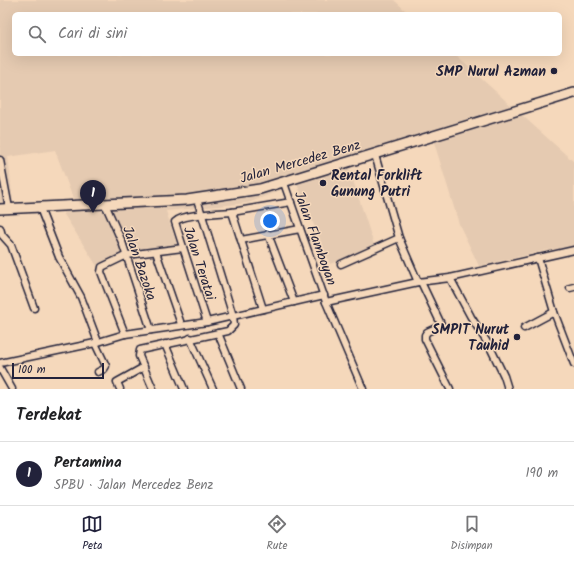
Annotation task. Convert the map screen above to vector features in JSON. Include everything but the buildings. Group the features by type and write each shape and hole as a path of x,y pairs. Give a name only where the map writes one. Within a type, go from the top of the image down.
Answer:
{"main road":[{"name":"Jalan Mercedez Benz","path":"4,209 197,199 260,189 284,183 574,93"}],"street":[{"path":"375,155 399,238 419,282 441,324 440,326 427,332 425,335 450,389"},
{"path":"0,160 4,209"},
{"name":"Jalan Flamboyan","path":"284,183 325,299 363,389"},
{"path":"153,389 138,354 140,350 231,330 234,326 233,316 203,214 197,199"},
{"name":"Jalan Teratai","path":"207,322 175,225 176,220 203,214 232,212 291,202"},
{"name":"Jalan Bazoka","path":"105,204 126,255 151,330"},
{"path":"40,208 59,257 81,297 96,342 106,366 98,372"},
{"path":"232,212 263,309"},
{"path":"0,228 2,234 10,242 34,308"},
{"path":"241,240 300,229"},
{"path":"268,234 294,302"},
{"path":"341,264 399,238"},
{"path":"125,334 100,270 103,266 126,255 183,248"},
{"path":"0,363 96,342 125,334 181,324 207,322 294,302 325,299 450,278 574,250"},
{"path":"156,252 181,324"},
{"path":"538,258 554,312 574,364"},
{"path":"450,278 471,317 490,347 504,376 508,389"},
{"path":"524,328 554,312"},
{"path":"218,333 241,389"},
{"path":"190,338 212,389"},
{"path":"165,344 184,389"},
{"path":"120,389 117,382 144,367"},
{"path":"0,368 12,389"}],"shaded area":[{"path":"0,0 394,0 407,12 12,12 12,56 456,56 574,162 574,247 549,250 479,266 459,224 434,142 348,165 375,248 330,264 297,184 248,203 166,211 178,247 129,251 97,266 56,202 74,201 55,150 8,157 13,202 0,203"}],"place":[{"name":"SMP Nurul Azman","path":"554,71"},
{"name":"Rental Forklift Gunung Putri","path":"323,183"},
{"name":"Pertamina","path":"93,213"},
{"name":"SMPIT Nurut Tauhid","path":"517,337"}]}
